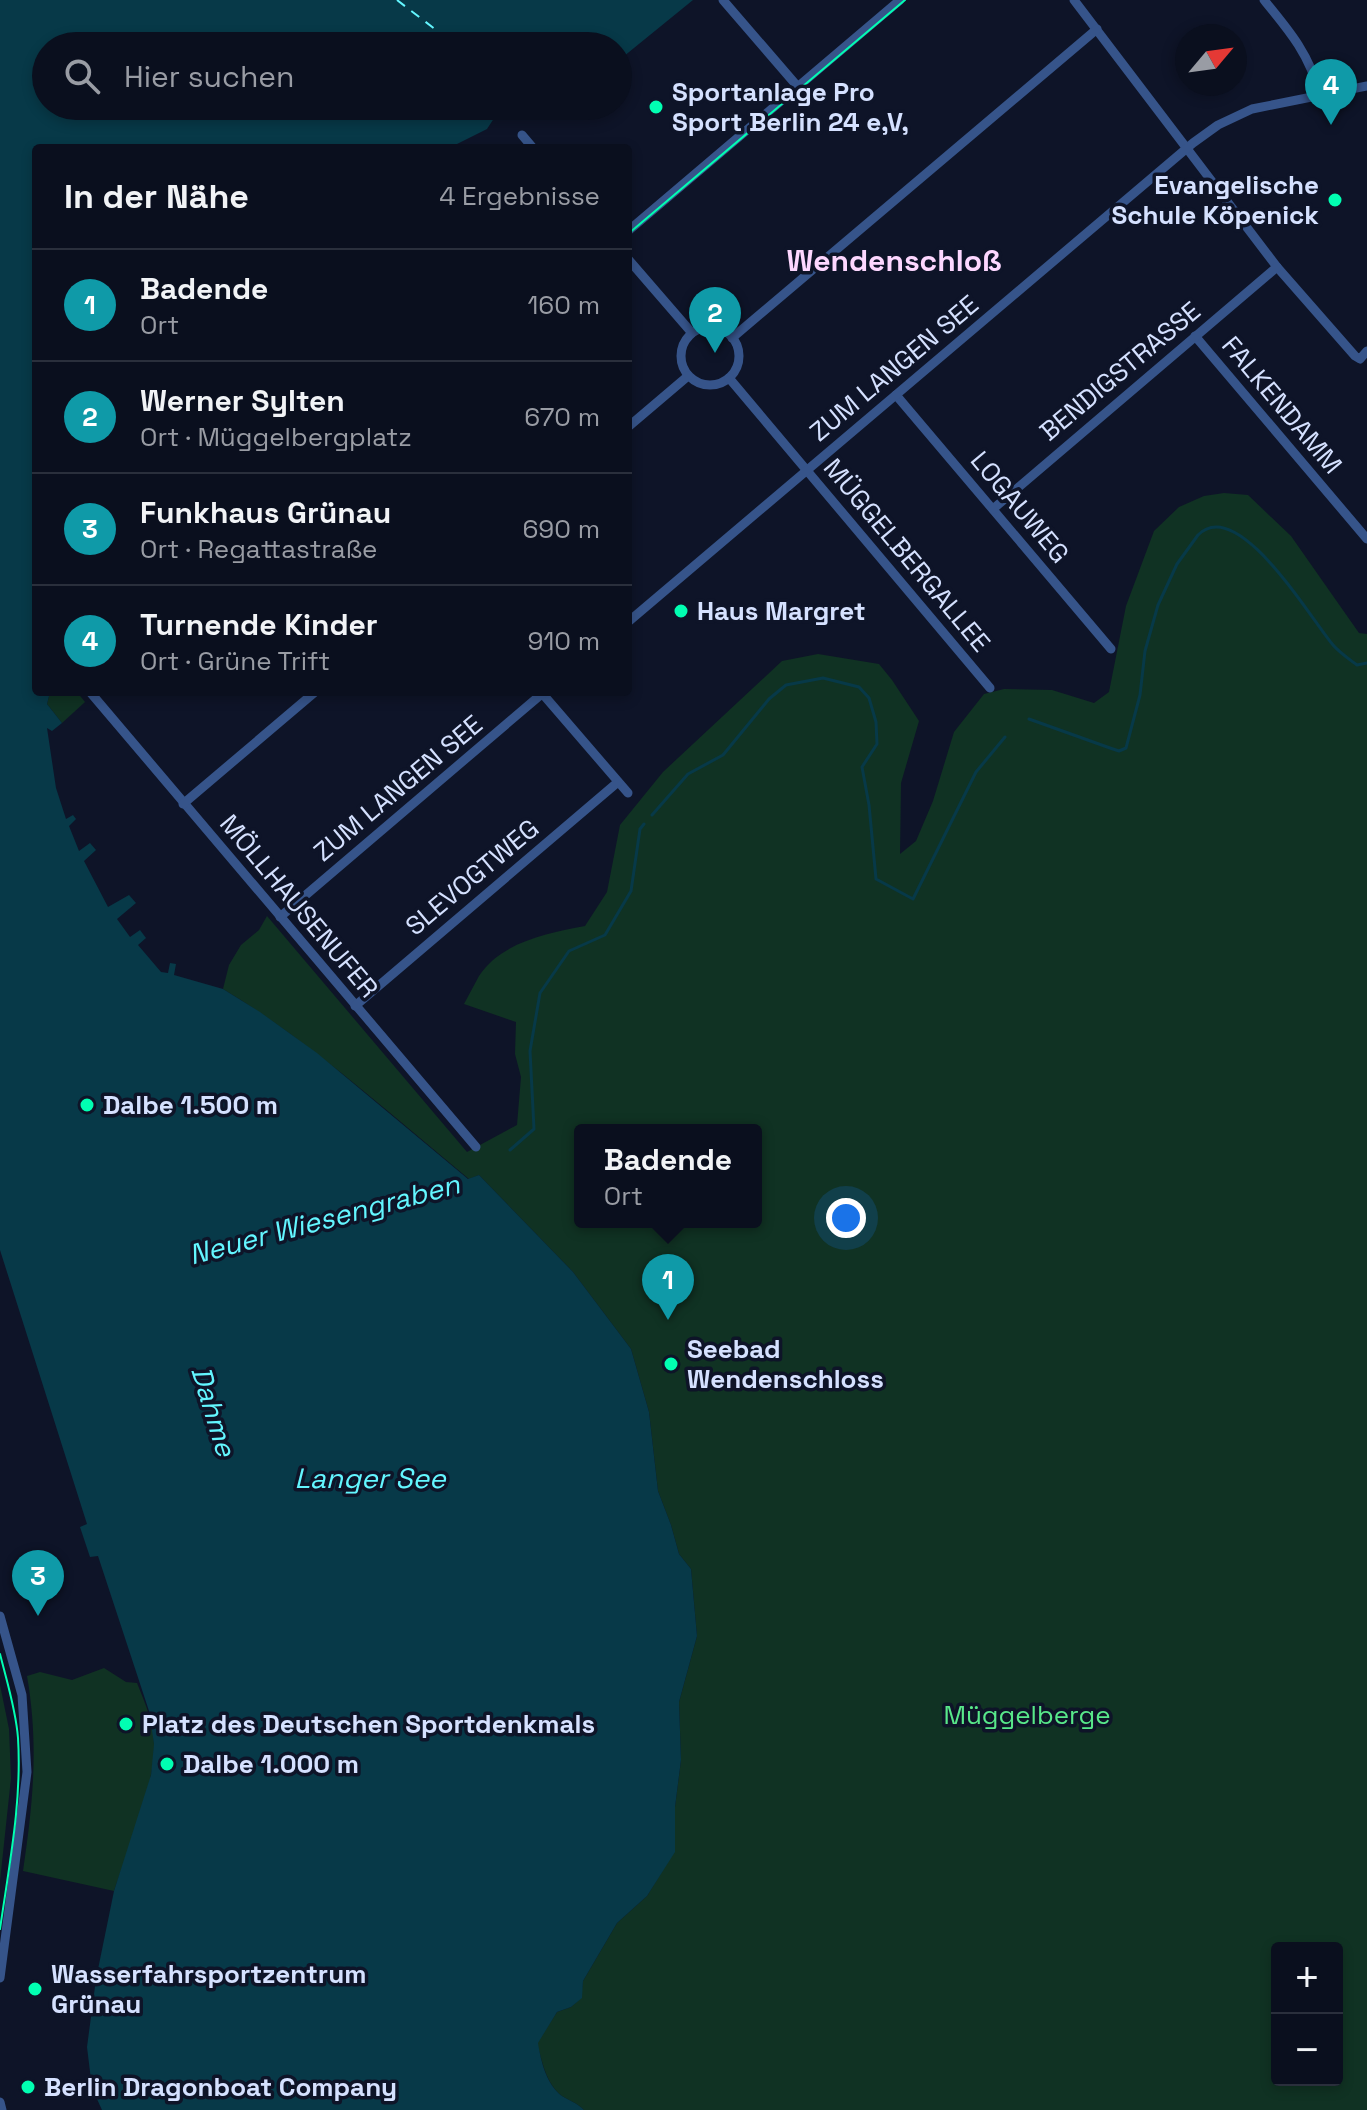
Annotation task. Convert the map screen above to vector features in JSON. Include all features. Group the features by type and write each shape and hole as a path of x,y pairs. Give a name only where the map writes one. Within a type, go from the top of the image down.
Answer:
{"street":[{"path":"723,0 798,87"},
{"path":"632,228 900,0"},
{"path":"1074,0 1277,267 1350,351 1364,355"},
{"path":"1264,0 1298,42 1316,80 1319,94"},
{"path":"732,338 1097,29"},
{"name":"ZUM LANGEN SEE","path":"632,619 1188,147 1218,125 1242,113 1367,86"},
{"path":"522,135 530,144"},
{"path":"632,264 692,333"},
{"name":"BENDIGSTRASSE","path":"993,509 1277,267"},
{"path":"709,327 718,328 732,338 739,359 729,378 712,385 699,383 688,376 681,354 692,333 709,327"},
{"name":"FALKENDAMM","path":"1195,336 1366,537"},
{"path":"632,424 688,376"},
{"name":"MÜGGELBERGALLEE","path":"729,378 990,688"},
{"name":"LOGAUWEG","path":"896,395 1111,649"},
{"name":"MÖLLHAUSENUFER","path":"93,696 476,1147"},
{"path":"183,804 310,696"},
{"name":"ZUM LANGEN SEE","path":"280,917 539,696"},
{"path":"546,696 628,793"},
{"name":"SLEVOGTWEG","path":"355,1006 618,782"},
{"path":"0,1616 22,1695 27,1772 0,1978"},
{"path":"0,2102 2,2110"}],"green space":[{"name":"Müggelberge","path":"1224,493 1248,495 1291,536 1359,633 1367,634 1367,2110 584,2110 562,2096 552,2085 537,2043 557,2012 571,2007 581,1998 583,1981 617,1923 647,1896 674,1852 675,1807 681,1760 679,1702 697,1636 691,1569 679,1554 658,1491 649,1412 631,1349 573,1272 479,1175 469,1179 319,1055 223,989 229,965 241,945 259,930 267,916 467,1152 517,1125 521,1077 515,1054 516,1022 464,1004 479,976 488,964 512,947 541,936 585,926 607,892 620,825 663,772 782,661 818,654 879,664 919,721 901,783 900,854 916,841 933,801 954,732 984,694 1004,689 1052,690 1094,703 1109,692 1126,606 1154,531 1179,507 1204,496"},
{"path":"49,696 80,696 85,702 62,723 47,704"},
{"path":"104,1668 126,1682 137,1683 154,1736 150,1779 114,1891 23,1871 33,1774 33,1726 27,1676 40,1672 72,1680"},
{"path":"0,1685 9,1729 11,1778 0,1881"}],"water":[{"name":"Langer See","path":"0,0 693,0 632,50 632,32 32,32 32,120 493,120 487,129 457,144 32,144 32,696 49,696 47,704 62,723 52,731 47,728 56,788 66,819 73,815 76,819 69,826 79,851 90,843 96,850 84,861 108,907 129,895 136,903 117,919 130,937 140,930 146,938 138,945 161,972 168,973 170,963 176,964 174,975 223,989 260,1012 317,1053 468,1179 479,1175 573,1272 631,1349 649,1412 658,1491 679,1554 691,1569 697,1636 679,1702 681,1760 675,1807 675,1852 647,1896 617,1923 583,1981 582,1998 571,2007 557,2012 538,2043 548,2079 556,2091 584,2110 102,2110 92,2088 87,2047 96,1979 114,1891 151,1775 154,1744 149,1711 98,1556 90,1557 80,1527 87,1524 0,1250"}],"waterway":[{"path":"1029,719 1119,751 1126,748 1140,695 1145,651 1158,605 1177,564 1198,535 1214,527 1233,532 1253,545 1292,589 1336,648 1357,665 1367,663"},
{"path":"652,815 688,774 723,755 769,699 786,685 823,678 859,687 869,698 876,722 877,744 862,767 876,879 913,899 976,772 1005,737"},
{"path":"510,1150 534,1129 530,1051 540,993 569,951 605,935 631,891 640,829 644,824"}],"ferry route":[{"path":"397,0 439,32"}],"tram line":[{"path":"632,231 905,0"},
{"path":"0,1654 15,1717 19,1762 14,1834 0,1929"}],"place":[{"name":"Sportanlage Pro Sport Berlin 24 e,V,","path":"656,107"},
{"name":"Turnende Kinder","path":"1331,125"},
{"name":"Evangelische Schule Köpenick","path":"1335,200"},
{"name":"Werner Sylten","path":"715,353"},
{"name":"Haus Margret","path":"681,611"},
{"name":"Dalbe 1.500 m","path":"87,1105"},
{"name":"Badende","path":"668,1320"},
{"name":"Seebad Wendenschloss","path":"671,1364"},
{"name":"Funkhaus Grünau","path":"38,1616"},
{"name":"Platz des Deutschen Sportdenkmals","path":"126,1724"},
{"name":"Dalbe 1.000 m","path":"167,1764"},
{"name":"Wasserfahrsportzentrum Grünau","path":"35,1989"},
{"name":"Berlin Dragonboat Company","path":"28,2087"}],"district":[{"name":"Wendenschloß","path":"894,260"}],"water label":[{"name":"Neuer Wiesengraben","path":"324,1219"},
{"name":"Dahme","path":"214,1411"}]}
